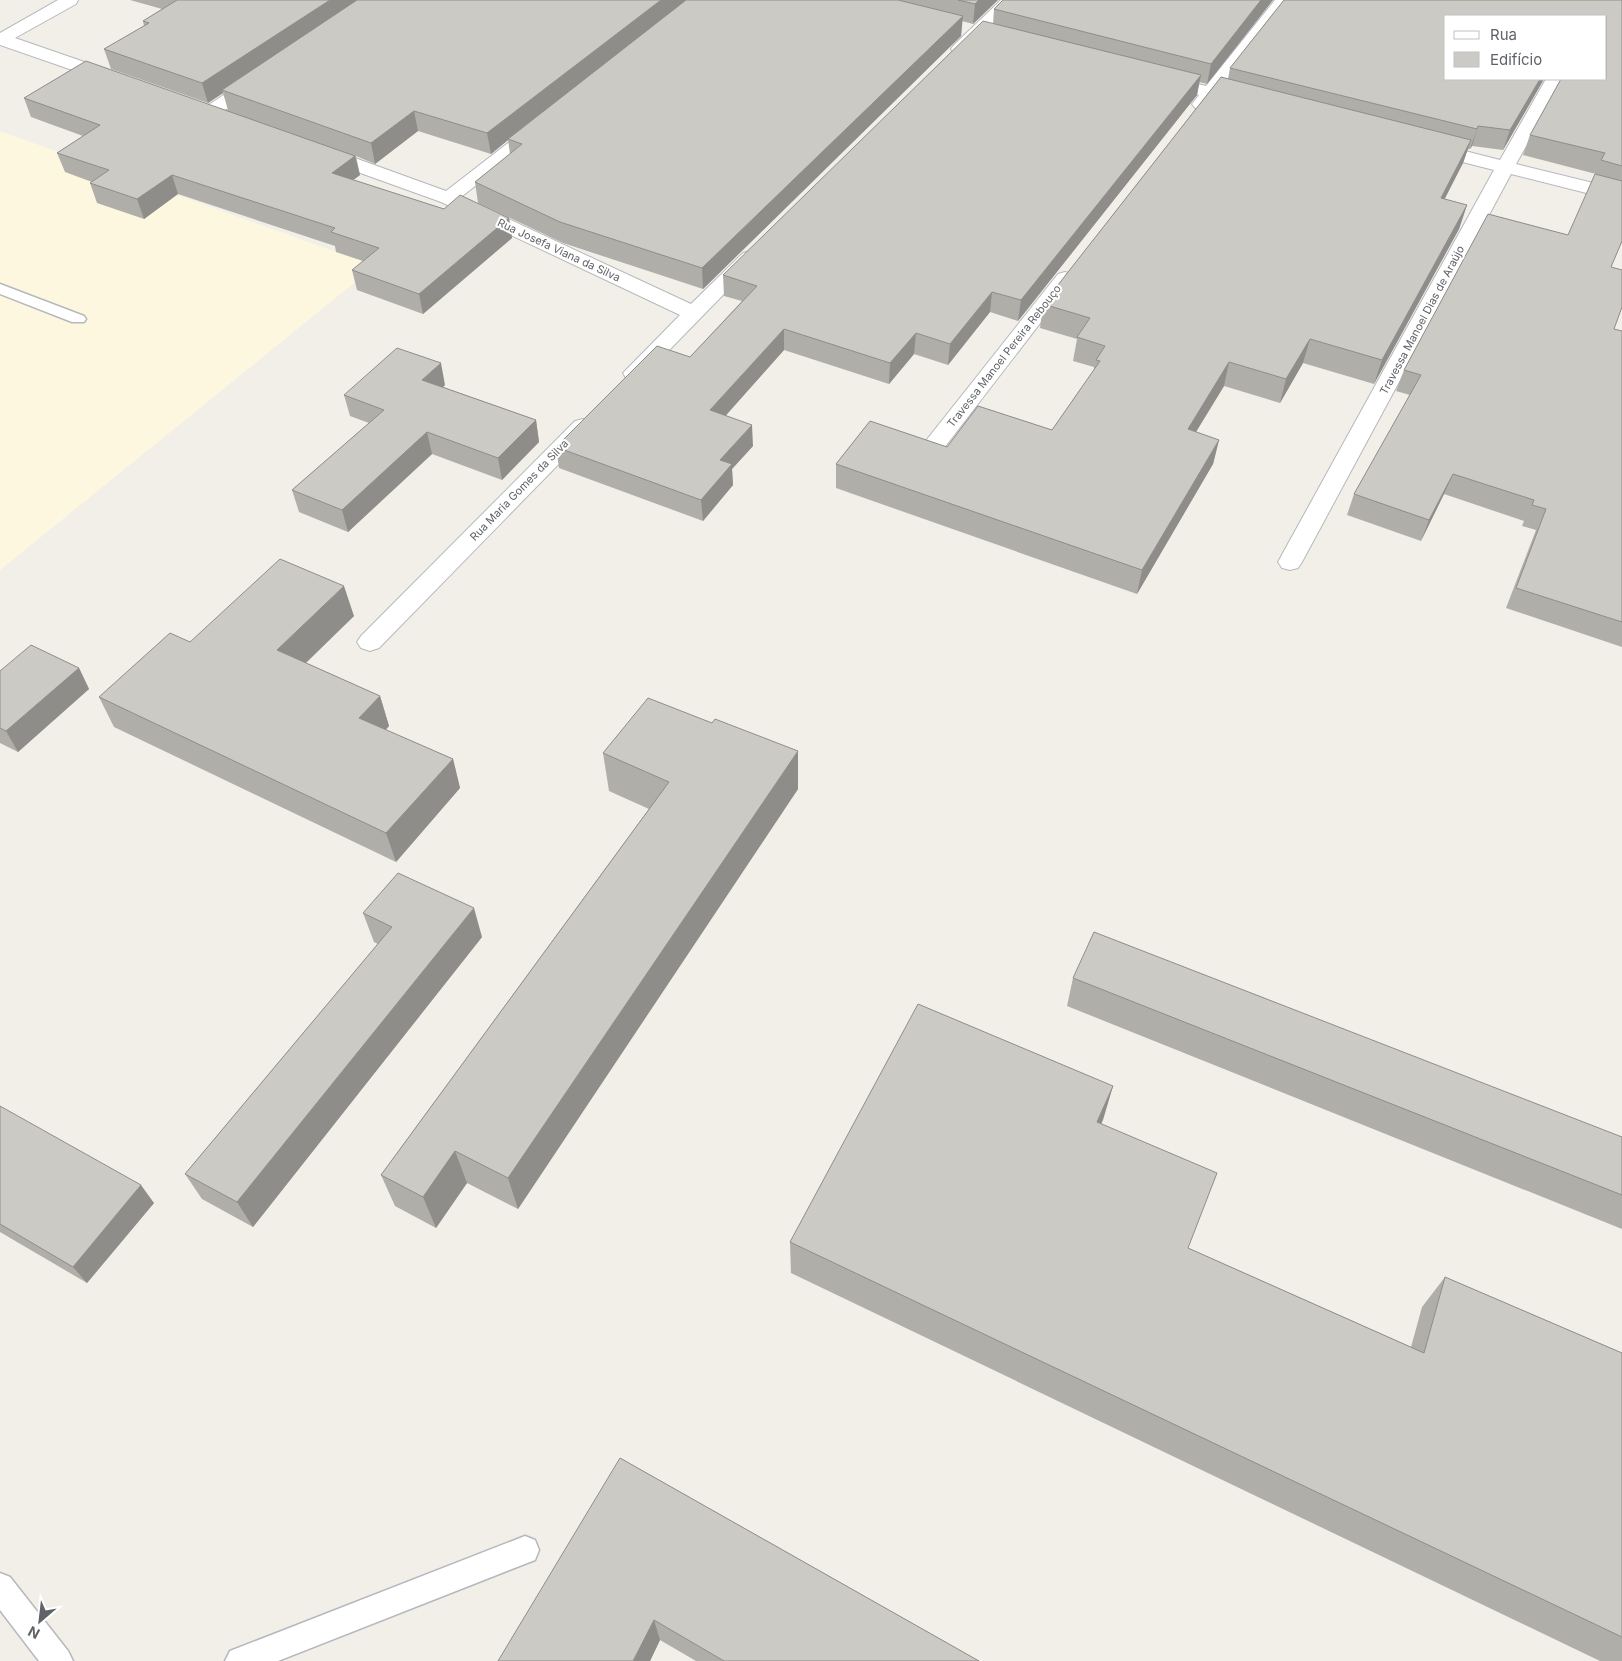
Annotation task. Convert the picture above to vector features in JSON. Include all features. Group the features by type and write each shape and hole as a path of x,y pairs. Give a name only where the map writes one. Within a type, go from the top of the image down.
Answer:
{"street":[{"path":"0,39 70,0"},
{"path":"949,60 1010,0"},
{"path":"1191,116 1284,0"},
{"path":"0,39 128,83"},
{"path":"210,112 274,69"},
{"path":"1145,75 1257,104"},
{"name":"Travessa Manoel Dias de Araújo","path":"1290,562 1554,80"},
{"path":"192,105 228,118"},
{"path":"448,198 556,114"},
{"path":"1410,143 1622,196"},
{"name":"Rua Josefa Viana da Silva","path":"302,145 448,198 693,313"},
{"path":"617,390 764,243"},
{"name":"Travessa Manoel Pereira Rebouço","path":"929,452 1076,264"},
{"name":"Rua Maria Gomes da Silva","path":"370,642 597,411"}],"lane":[{"path":"0,289 78,320"},
{"path":"240,1661 525,1550"},
{"path":"0,1587 58,1661"}],"shaded area":[{"path":"0,131 375,266 0,570"}],"building":[{"path":"177,0 330,0 202,83 104,49 149,23 143,21"},
{"path":"357,0 661,0 487,133 414,111 371,143 222,90"},
{"path":"686,0 898,0 963,16 702,268 560,222 475,182 522,144 508,139"},
{"path":"958,0 979,0 975,4"},
{"path":"1003,0 1261,0 1211,64 994,9"},
{"path":"1284,0 1622,0 1622,166 1601,160 1605,153 1530,135 1560,80 1607,80 1607,15 1444,15 1444,80 1539,80 1510,130 1478,126 1477,129 1230,68"},
{"path":"983,21 1201,75 1021,300 992,292 950,344 916,333 890,363 784,329 710,410 752,425 720,460 732,464 701,500 556,447 657,346 690,357 757,286 723,275"},
{"path":"86,61 355,156 332,173 444,209 460,195 509,218 419,294 352,270 379,248 331,232 335,228 172,175 137,199 90,183 109,170 57,153 100,125 24,98"},
{"path":"1221,77 1471,140 1441,198 1467,205 1382,360 1310,339 1286,379 1229,362 1188,429 1219,440 1142,570 836,464 870,421 947,447 978,406 1052,430 1100,361 1096,360 1105,346 1077,337 1090,318 1043,304"},
{"path":"1595,174 1622,181 1622,241 1611,267 1622,270 1622,307 1614,329 1622,331 1622,622 1516,588 1546,509 1532,505 1534,500 1453,474 1429,520 1354,494 1421,375 1404,370 1488,214 1568,235"},
{"path":"397,348 441,363 422,380 536,420 498,458 427,432 342,510 292,490 384,410 344,395"},
{"path":"280,559 344,586 277,650 380,696 359,718 453,759 386,833 99,697 170,633 190,642"},
{"path":"31,645 79,668 6,731 0,728 0,671"},
{"path":"648,698 712,723 715,719 798,751 508,1178 455,1151 423,1197 381,1175 669,782 603,753"},
{"path":"398,873 474,908 237,1202 185,1174 392,927 363,913"},
{"path":"1094,932 1622,1137 1622,1195 1073,978"},
{"path":"918,1004 1113,1086 1097,1122 1217,1173 1188,1248 1424,1353 1445,1277 1622,1353 1622,1637 790,1242"},
{"path":"0,1106 141,1185 73,1267 0,1224"},
{"path":"620,1458 979,1661 724,1661 654,1620 633,1661 498,1661"}]}
